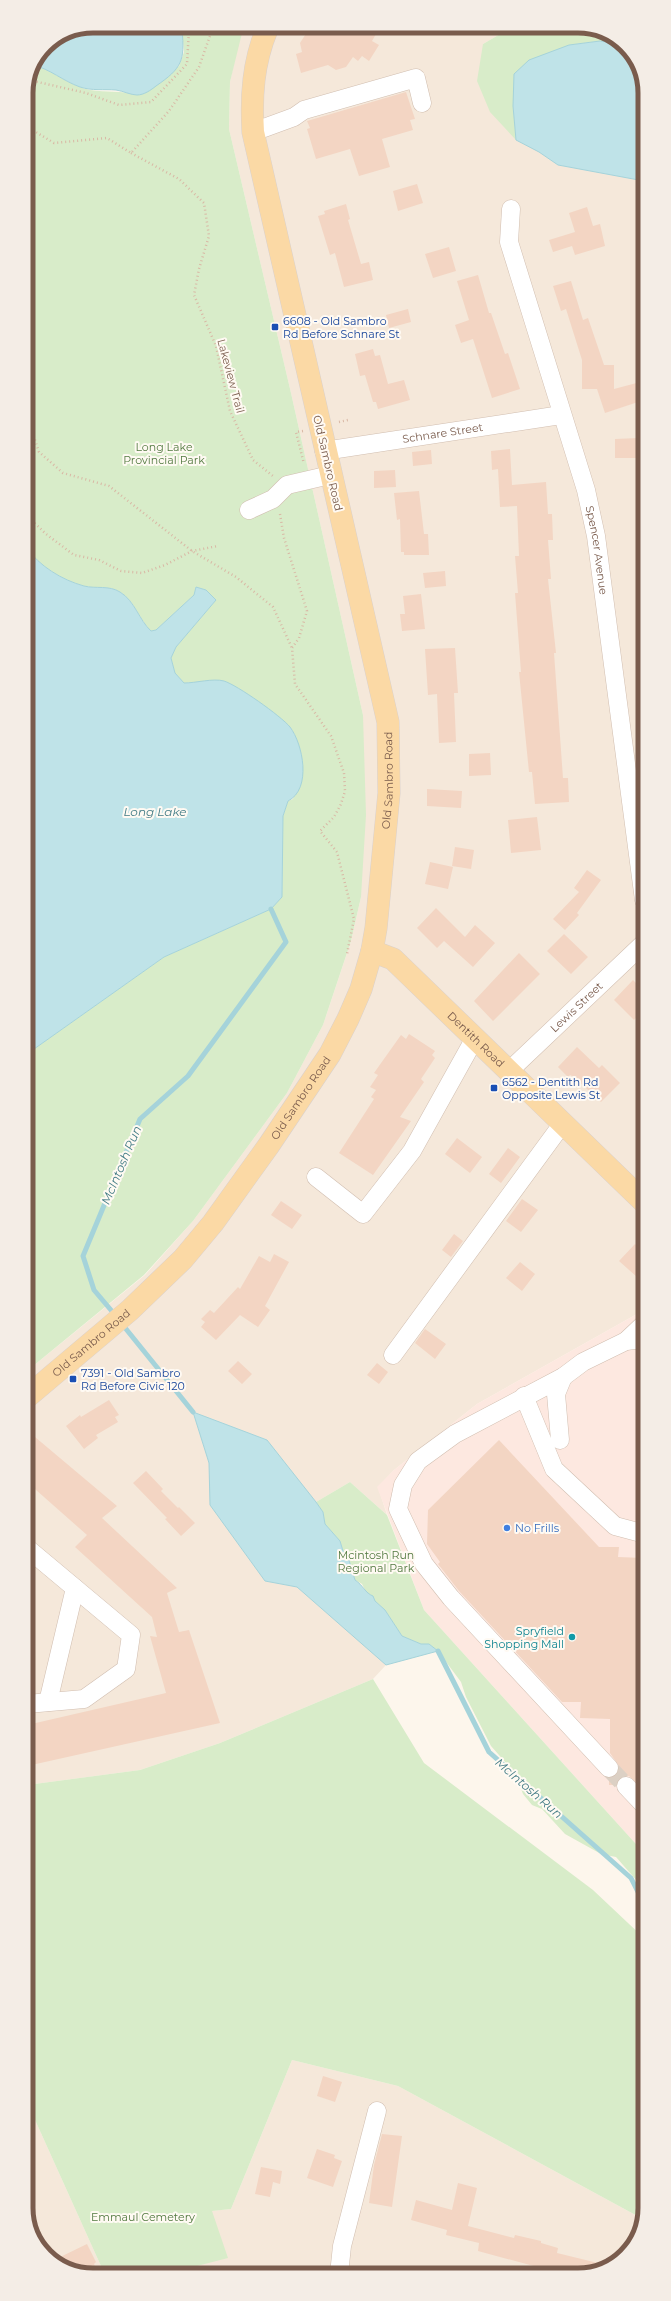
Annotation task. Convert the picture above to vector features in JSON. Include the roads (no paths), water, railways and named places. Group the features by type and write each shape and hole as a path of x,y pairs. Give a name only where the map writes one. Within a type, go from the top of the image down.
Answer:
{"main road":[{"name":"Old Sambro Road","path":"33,1392 130,1310 182,1258 213,1224 330,1054 361,989 372,951 381,889 390,793 388,722 324,451 253,132 251,95 256,65 266,33"},
{"name":"Dentith Road","path":"372,951 393,959 638,1196"}],"street":[{"path":"253,132 294,117 304,110 416,78 422,103"},
{"name":"Spencer Avenue","path":"511,209 509,242 561,416 586,490 596,536 638,854"},
{"name":"Schnare Street","path":"324,451 561,416"},
{"path":"249,510 273,499 287,485 330,475"},
{"name":"Lewis Street","path":"509,1071 638,949"},
{"path":"316,1177 364,1214 412,1151 475,1038"},
{"path":"393,1355 563,1123"},
{"path":"609,1768 451,1598 424,1564 398,1509 403,1485 418,1461 455,1434 524,1396 563,1377 583,1362 626,1341 638,1330"},
{"path":"626,1341 638,1340"},
{"path":"563,1377 556,1394 554,1469 615,1526 638,1532"},
{"path":"524,1396 539,1408 554,1447"},
{"path":"33,1553 131,1635 126,1670 84,1699 33,1703"},
{"path":"48,1702 75,1588"},
{"path":"340,2268 342,2246 377,2111"}],"water":[{"path":"182,33 182,57 176,69 165,80 140,95 116,90 80,87 39,67 43,60 51,51 60,43 82,34"},
{"path":"600,41 610,43 630,63 637,82 638,94 638,180 558,165 539,152 516,140 513,106 514,74 529,60 569,45"},
{"name":"Long Lake","path":"33,556 44,566 67,580 84,586 107,588 120,592 133,605 143,622 151,631 156,630 194,595 196,587 206,590 216,600 176,647 171,658 175,673 184,683 220,680 239,688 285,722 290,727 299,744 303,766 303,777 296,795 288,801 283,816 282,897 271,909 164,957 33,1050"},
{"path":"193,1412 267,1440 323,1512 325,1524 340,1541 343,1551 348,1557 355,1580 373,1596 375,1601 385,1610 402,1636 421,1644 429,1644 438,1651 386,1665 297,1587 265,1581 210,1505 209,1463"}],"waterway":[{"name":"McIntosh Run","path":"116,1316 94,1290 83,1256 140,1119 188,1076 286,942 271,909"},
{"name":"McIntosh Run","path":"122,1324 193,1412"},
{"name":"McIntosh Run","path":"438,1651 489,1752 631,1878 638,1892"}],"tunnel":[{"path":"609,1768 626,1786"}],"place":[{"name":"6608 - Old Sambro Rd Before Schnare St","path":"275,327"},
{"name":"6562 - Dentith Rd Opposite Lewis St","path":"494,1088"},
{"name":"7391 - Old Sambro Rd Before Civic 120","path":"73,1379"},
{"name":"No Frills","path":"507,1528"},
{"name":"Spryfield Shopping Mall","path":"572,1637"}],"park label":[{"name":"Long Lake Provincial Park","path":"164,453"},
{"name":"Mcintosh Run Regional Park","path":"376,1561"},
{"name":"Emmaul Cemetery","path":"143,2217"}]}
